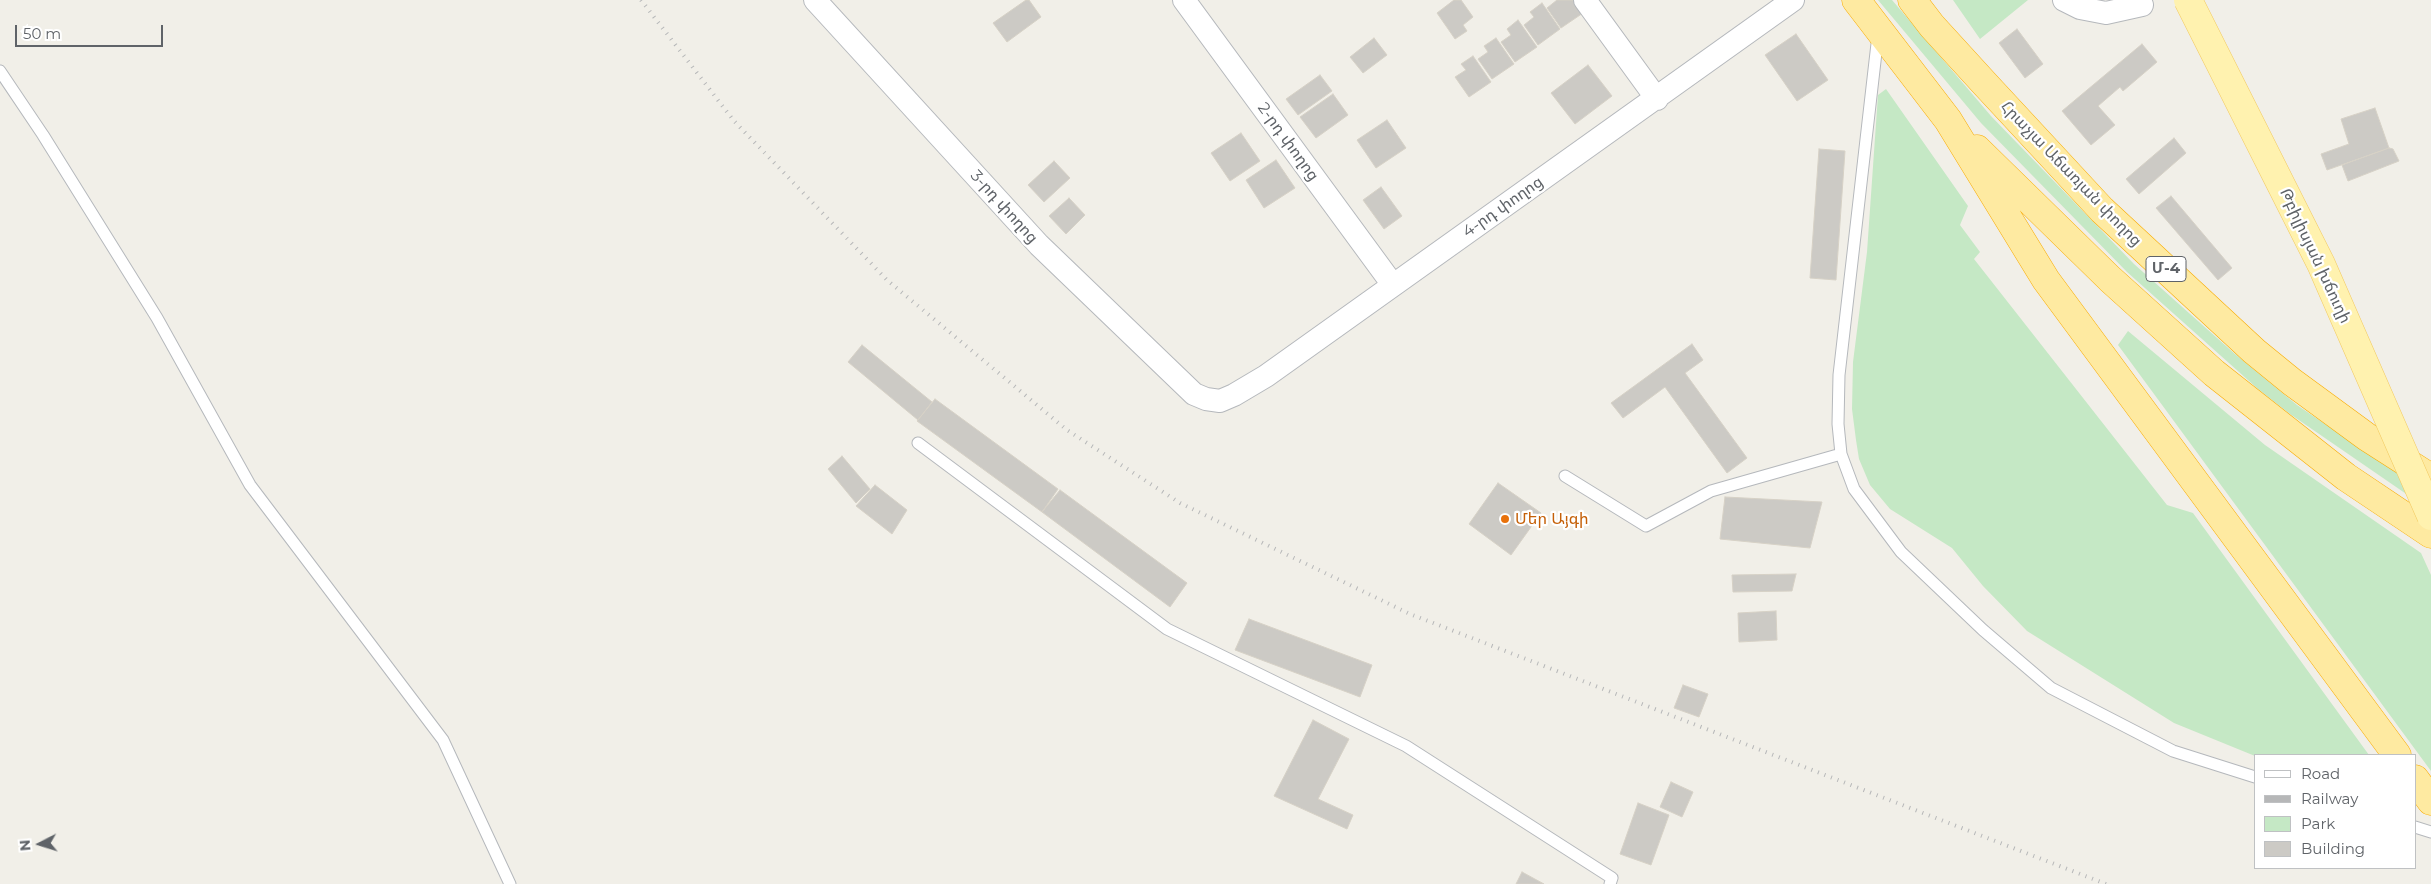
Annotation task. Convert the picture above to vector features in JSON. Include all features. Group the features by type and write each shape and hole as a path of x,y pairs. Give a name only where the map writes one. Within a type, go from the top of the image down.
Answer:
{"highway":[{"name":"Մ-4","path":"1856,0 1948,120 2110,279 2214,373 2346,477 2431,534"},
{"name":"Մ-4","path":"1912,0 1932,26"},
{"path":"1920,0 1932,26"},
{"name":"Հրաչյա Աճառյան փողոց","path":"1932,26 2102,210 2254,351 2292,382 2367,437 2431,478"},
{"path":"1948,120 2046,280 2396,754"},
{"path":"2416,780 2431,801"}],"main road":[{"name":"Թբիլիսյան խճուղի","path":"2188,0 2321,264 2431,516"}],"street":[{"name":"3-րդ փողոց","path":"815,0 1038,245 1194,394 1206,399"},
{"name":"2-րդ փողոց","path":"1184,0 1393,285"},
{"path":"1585,0 1657,98"},
{"name":"4-րդ փողոց","path":"1206,399 1220,401 1266,376 1793,0"},
{"path":"2064,0 2080,8 2106,13 2142,5"}],"lane":[{"path":"1879,31 1839,375 1838,424 1841,454 1854,488 1901,552 1983,630 2051,688 2173,750 2254,776"},
{"path":"0,71 43,134 157,318 250,484 443,740 510,884"},
{"path":"918,443 1167,629 1406,746 1612,878 1610,884"},
{"path":"1565,476 1646,526 1711,492 1841,454"},
{"path":"2416,827 2431,832"}],"green space":[{"path":"1878,0 1892,0 1991,116 2134,264 2235,354 2297,405 2431,496 2431,511 2290,414 2258,389 2127,272 1981,123"},
{"path":"1953,0 2028,0 1980,39"},
{"path":"1886,89 1968,206 1960,225 1980,252 1974,259 2167,505 2193,513 2368,754 2254,754 2254,756 2174,723 2027,631 1983,586 1952,548 1890,509 1870,485 1859,459 1852,409 1853,362 1867,252 1878,95"},
{"path":"2128,331 2265,445 2421,553 2431,575 2431,771 2118,345"}],"building":[{"path":"1026,0 1029,0 1041,17 1007,42 993,23"},
{"path":"1454,0 1461,0 1473,17 1463,25 1467,31 1455,39 1437,13"},
{"path":"1557,0 1574,0 1583,13 1561,28 1547,8"},
{"path":"1542,3 1560,29 1538,45 1524,25 1534,17 1530,12"},
{"path":"1518,20 1537,47 1515,62 1501,42 1511,35 1507,29"},
{"path":"2017,29 2043,64 2025,78 1999,43"},
{"path":"1796,34 1828,80 1797,101 1765,55"},
{"path":"1374,38 1387,55 1363,73 1350,57"},
{"path":"1496,38 1514,64 1492,79 1478,59 1488,52 1484,46"},
{"path":"2142,44 2157,62 2123,91 2120,87 2098,106 2115,125 2091,145 2062,111"},
{"path":"1473,56 1491,82 1469,97 1455,77 1466,70 1461,64"},
{"path":"1588,65 1612,96 1575,124 1551,93"},
{"path":"1320,75 1332,91 1298,115 1286,99"},
{"path":"1333,94 1348,115 1316,138 1300,117"},
{"path":"2375,108 2389,148 2327,170 2321,154 2349,144 2341,119"},
{"path":"1387,120 1406,148 1376,168 1357,140"},
{"path":"1241,133 1260,161 1230,181 1211,153"},
{"path":"2174,138 2186,153 2139,194 2126,179"},
{"path":"2389,148 2393,149 2399,161 2348,181 2342,165"},
{"path":"1819,149 1845,151 1836,280 1810,278"},
{"path":"1276,160 1295,188 1264,208 1246,180"},
{"path":"1054,161 1070,178 1044,202 1028,185"},
{"path":"1381,187 1402,216 1384,229 1363,200"},
{"path":"2171,196 2232,268 2218,280 2156,208"},
{"path":"1069,198 1085,215 1066,234 1049,216"},
{"path":"1692,344 1703,360 1685,373 1747,458 1727,473 1665,387 1623,418 1611,403"},
{"path":"862,345 932,402 918,420 848,362"},
{"path":"935,399 1058,489 1042,512 917,421"},
{"path":"842,456 870,489 856,503 828,469"},
{"path":"1498,483 1541,513 1511,555 1469,524"},
{"path":"875,485 907,510 892,534 856,506"},
{"path":"1060,490 1187,583 1170,607 1042,512"},
{"path":"1725,497 1822,502 1810,548 1720,539"},
{"path":"1796,574 1792,591 1733,592 1732,575"},
{"path":"1776,611 1777,640 1739,642 1738,613"},
{"path":"1249,619 1372,665 1360,697 1235,650"},
{"path":"1683,685 1708,694 1699,717 1674,708"},
{"path":"1313,720 1349,739 1318,799 1353,815 1347,829 1274,796"},
{"path":"1671,782 1693,792 1682,817 1660,807"},
{"path":"1638,803 1669,815 1651,865 1620,854"},
{"path":"1522,872 1544,884 1516,884"}],"railway":[{"path":"641,0 734,121 887,280 1067,430 1180,503 1410,614 2106,884"}],"place":[{"name":"Մեր Այգի","path":"1505,519"}]}
